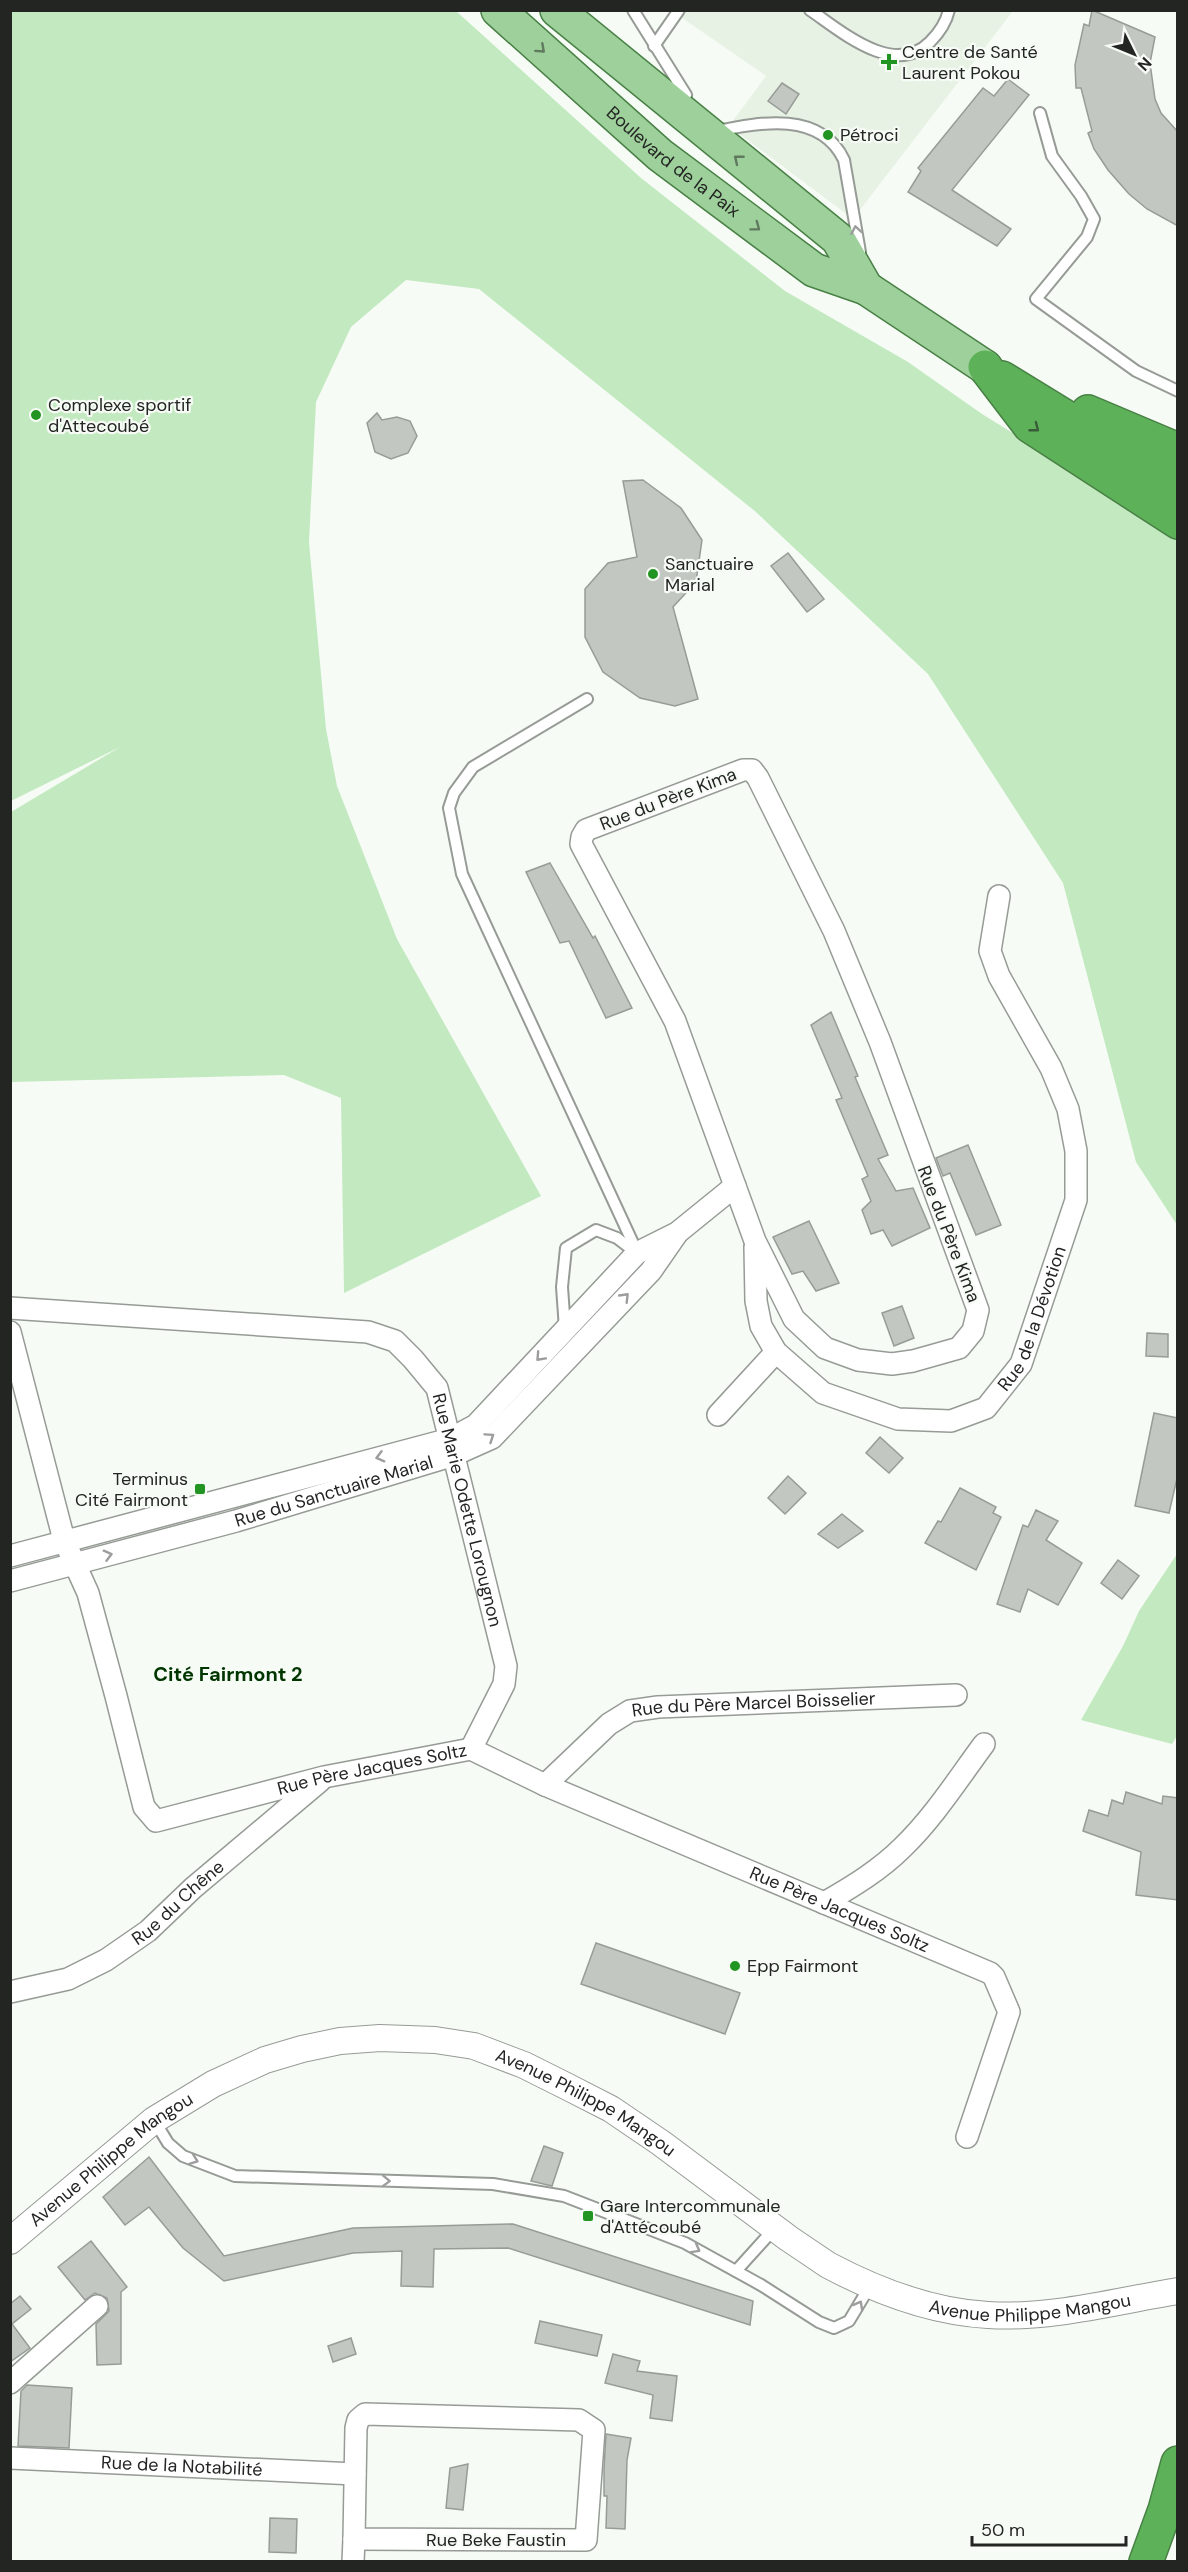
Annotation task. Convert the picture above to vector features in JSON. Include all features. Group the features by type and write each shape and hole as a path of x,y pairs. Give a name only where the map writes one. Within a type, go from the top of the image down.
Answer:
{"highway":[{"path":"985,367 1178,450"},
{"path":"985,367 1178,486"},
{"path":"985,367 1030,426 1178,522"},
{"path":"1146,2562 1165,2510 1178,2463"}],"main road":[{"name":"Boulevard de la Paix","path":"498,10 660,155 814,270 866,288 985,367"},
{"name":"Boulevard de la Paix","path":"556,10 838,239 866,288"}],"street":[{"name":"Rue du Père Kima","path":"743,770 752,771 758,778 834,931 875,1031 978,1310 973,1331 959,1348 913,1361 892,1364 858,1360 825,1348 794,1319 756,1241 735,1186 675,1021 581,844 586,830 743,770"},
{"name":"Rue de la Dévotion","path":"756,1241 756,1301 760,1326 776,1352 823,1393 898,1419 951,1421 986,1408 1021,1364 1076,1200 1076,1151 1068,1109 1050,1068 999,976 990,951 999,896"},
{"name":"Rue du Sanctuaire Marial","path":"10,1581 236,1521 452,1447 476,1425 637,1253 677,1233 735,1186"},
{"name":"Rue du Sanctuaire Marial","path":"10,1556 231,1497 492,1438 651,1271 677,1233"},
{"name":"Rue Marie Odette Lorougnon","path":"10,1308 368,1332 395,1341 437,1388 506,1666 504,1684 471,1749"},
{"name":"Rue Père Jacques Soltz","path":"10,1332 64,1540 88,1593 144,1807 156,1821 324,1777 471,1749 545,1785 994,1977 1009,2012 967,2137"},
{"path":"718,1415 776,1352"},
{"path":"231,1497 236,1521"},
{"name":"Rue du Père Marcel Boisselier","path":"545,1785 609,1724 630,1711 658,1707 956,1695"},
{"path":"824,1903 864,1879 904,1847 934,1813 984,1744"},
{"name":"Rue du Chêne","path":"10,1992 68,1979 106,1960 148,1931 193,1888 324,1777"},
{"name":"Avenue Philippe Mangou","path":"10,2241 154,2120 213,2084 265,2060 340,2041 380,2038 435,2040 474,2046 524,2065 611,2109 828,2265 870,2285 930,2305 988,2315 1049,2312 1178,2291"},
{"path":"10,2383 97,2306"},
{"name":"Rue Beke Faustin","path":"365,2414 579,2420 594,2430 586,2541 354,2539 356,2428 358,2420 365,2414"},
{"name":"Rue de la Notabilité","path":"10,2458 355,2474"},
{"path":"353,2562 354,2539"}],"lane":[{"path":"633,10 686,95 675,108"},
{"path":"654,46 679,10"},
{"path":"810,10 878,52 894,55 923,48 937,34 947,19 949,10"},
{"path":"1040,113 1052,156 1081,196 1094,219 1087,237 1036,299 1136,371 1178,391"},
{"path":"706,133 756,123 798,126 815,129 837,146 844,160 866,288"},
{"path":"587,699 473,767 454,793 449,808 462,874 637,1253 651,1271"},
{"path":"565,1330 562,1287 566,1248 596,1230 617,1238 637,1253"},
{"path":"154,2120 168,2143 183,2157 235,2176 493,2184 564,2196 685,2243 819,2322 834,2328 849,2322 870,2285"},
{"path":"736,2271 775,2228"}],"shaded area":[{"path":"672,11 1013,11 853,219 729,126 766,76"}],"green space":[{"path":"11,11 456,11 641,178 785,291 908,362 982,414 1177,534 1177,1225 1136,1162 1063,883 928,674 756,512 479,289 406,280 351,327 316,402 309,542 326,729 337,786 397,939 541,1196 344,1293 341,1098 284,1075 11,1082 11,812 120,747 11,801"},
{"path":"1177,1554 1178,1734 1172,1744 1081,1720 1123,1646 1139,1611"}],"building":[{"path":"1092,10 1155,37 1150,63 1155,99 1161,113 1178,132 1178,226 1147,209 1129,194 1108,170 1094,149 1088,133 1092,131 1081,88 1076,88 1075,65 1084,24 1089,26"},
{"path":"1008,79 1029,95 952,190 1011,229 997,246 908,192 921,171 918,168 983,88 994,96"},
{"path":"782,83 799,94 786,114 768,101"},
{"path":"377,413 382,420 397,417 410,421 417,436 408,453 391,459 375,452 367,423"},
{"path":"643,480 681,508 702,540 696,582 673,607 698,699 675,706 640,698 603,672 585,637 585,589 608,563 637,557 623,481"},
{"path":"788,553 824,599 807,612 771,566"},
{"path":"550,863 593,938 595,936 632,1008 606,1018 569,941 560,943 526,872"},
{"path":"831,1012 888,1155 878,1159 896,1191 913,1188 930,1228 892,1246 883,1230 871,1234 862,1210 871,1201 862,1179 868,1176 836,1100 842,1098 811,1025"},
{"path":"968,1145 1001,1225 976,1235 950,1173 943,1176 936,1158"},
{"path":"809,1221 839,1283 816,1291 803,1271 792,1274 773,1237"},
{"path":"902,1306 914,1338 894,1346 882,1313"},
{"path":"1147,1333 1168,1334 1168,1357 1146,1356"},
{"path":"1154,1413 1178,1418 1178,1474 1169,1513 1135,1506"},
{"path":"880,1437 903,1458 889,1473 866,1453"},
{"path":"788,1476 806,1493 785,1514 768,1498"},
{"path":"960,1488 996,1507 993,1513 1001,1517 976,1570 925,1543 938,1521 941,1522"},
{"path":"1036,1510 1058,1521 1046,1540 1082,1563 1058,1605 1028,1589 1020,1612 997,1604 1023,1525 1028,1527"},
{"path":"842,1514 863,1531 838,1548 818,1534"},
{"path":"1118,1560 1139,1576 1122,1599 1101,1583"},
{"path":"1126,1792 1162,1804 1163,1796 1178,1798 1178,1900 1136,1895 1141,1852 1083,1831 1089,1810 1108,1816 1112,1800 1123,1804"},
{"path":"596,1943 740,1993 725,2034 581,1984"},
{"path":"544,2146 563,2153 552,2186 531,2181"},
{"path":"149,2157 224,2256 353,2228 513,2224 753,2301 750,2325 508,2248 434,2249 433,2287 401,2286 402,2251 353,2253 224,2281 183,2248 149,2207 125,2225 103,2197"},
{"path":"91,2241 127,2287 121,2292 121,2364 97,2365 96,2324 109,2311 107,2298 95,2293 85,2300 58,2267"},
{"path":"20,2296 31,2309 12,2324 30,2348 10,2362 10,2304"},
{"path":"540,2321 602,2335 597,2356 535,2343"},
{"path":"351,2338 356,2354 333,2362 328,2346"},
{"path":"613,2354 640,2361 637,2371 677,2376 672,2421 650,2418 653,2395 605,2383"},
{"path":"27,2385 72,2388 69,2448 18,2446 21,2391"},
{"path":"606,2434 631,2438 627,2460 625,2529 606,2528 607,2496 604,2496 604,2468"},
{"path":"468,2464 463,2510 446,2508 450,2468"},
{"path":"270,2518 297,2519 296,2553 269,2552"}],"place":[{"name":"Centre de Santé Laurent Pokou","path":"889,62"},
{"name":"Pétroci","path":"828,135"},
{"name":"Complexe sportif d'Attecoubé","path":"36,415"},
{"name":"Sanctuaire Marial","path":"653,574"},
{"name":"Terminus Cité Fairmont","path":"200,1489"},
{"name":"Epp Fairmont","path":"735,1966"},
{"name":"Gare Intercommunale d'Attécoubé","path":"588,2216"}],"district":[{"name":"Cité Fairmont 2","path":"228,1674"}]}
